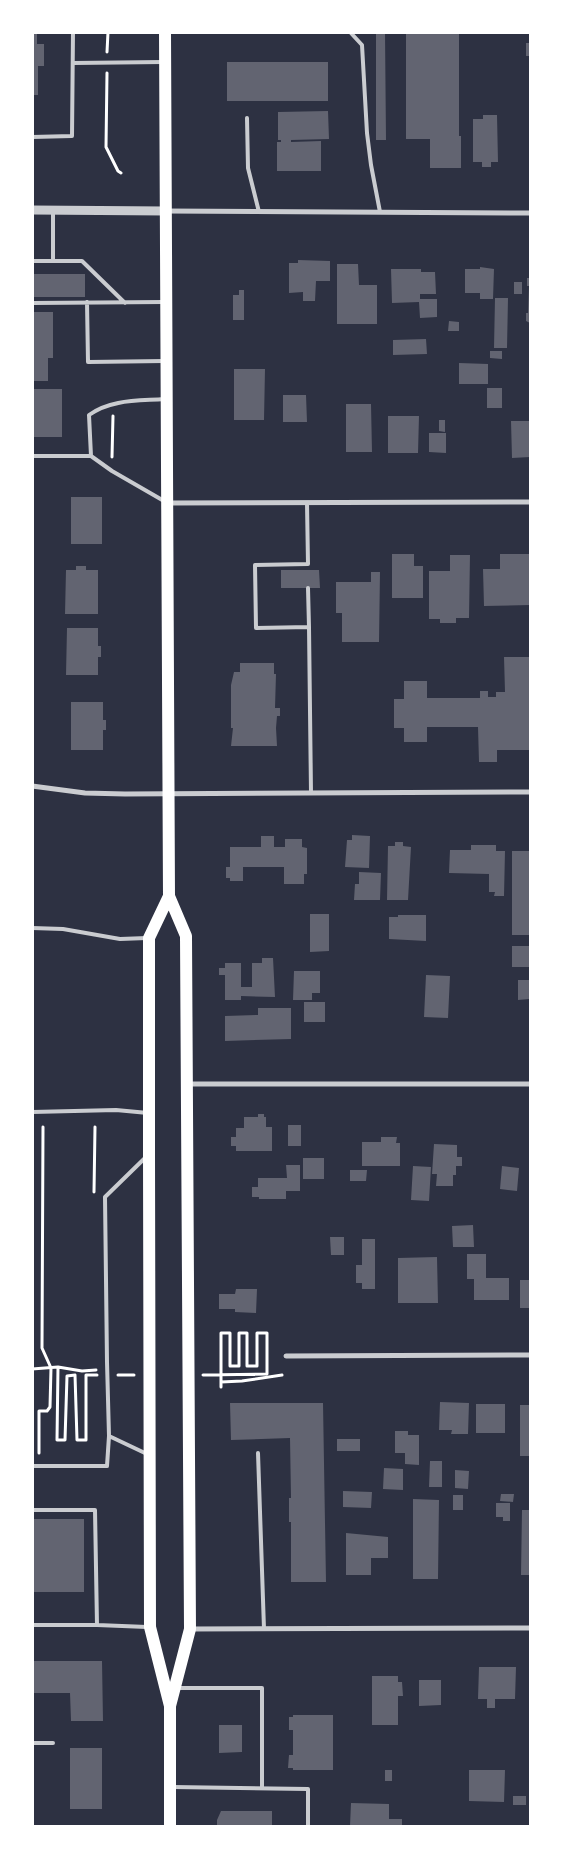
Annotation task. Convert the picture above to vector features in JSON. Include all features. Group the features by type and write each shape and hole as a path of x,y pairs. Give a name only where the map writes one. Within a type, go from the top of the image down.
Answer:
{"main road":[{"path":"165,32 169,896 186,936 190,1629 170,1706"},
{"path":"169,896 149,938 149,1154 150,1627 170,1706 170,1826"}],"street":[{"path":"32,210 530,213"},
{"path":"167,503 530,502"},
{"path":"32,786 85,793 530,792"},
{"path":"187,1084 530,1084"},
{"path":"286,1356 530,1355"},
{"path":"190,1629 530,1628"}],"lane":[{"path":"32,136 72,136 73,32"},
{"path":"350,32 362,45 367,134 380,212"},
{"path":"72,63 165,62"},
{"path":"247,118 248,168 259,212"},
{"path":"53,210 53,261"},
{"path":"32,261 82,261 125,303"},
{"path":"87,302 88,362 167,361"},
{"path":"32,303 166,302"},
{"path":"91,456 89,415 98,408 113,403 166,399"},
{"path":"32,456 91,456 112,471 167,503"},
{"path":"307,503 308,570"},
{"path":"308,564 255,565 255,574 256,628 309,627"},
{"path":"308,588 311,793"},
{"path":"32,732 32,775"},
{"path":"32,928 63,928 120,939 149,938"},
{"path":"32,1112 116,1110 149,1113"},
{"path":"32,1466 107,1466 109,1436 106,1362 105,1196 149,1154"},
{"path":"109,1436 150,1455"},
{"path":"258,1453 264,1629"},
{"path":"32,1510 95,1510 97,1625"},
{"path":"32,1625 150,1627"},
{"path":"175,1688 262,1688 262,1788"},
{"path":"32,1743 53,1743"},
{"path":"170,1787 308,1789 308,1826"}],"path":[{"path":"108,32 106,147 118,171 121,173"},
{"path":"112,471 113,403"},
{"path":"40,1453 40,1411 48,1410 50,1407 51,1368 42,1348 43,1127"},
{"path":"94,1198 95,1127"},
{"path":"221,1333 221,1384 282,1375"},
{"path":"32,1369 58,1367 82,1371 96,1370"}],"building":[{"path":"32,32 37,32 37,44 44,44 44,66 38,66 38,95 32,95"},
{"path":"376,32 385,32 386,140 376,140"},
{"path":"406,32 459,32 459,136 461,136 461,168 430,168 430,139 406,139"},
{"path":"526,43 530,43 530,56 526,56"},
{"path":"227,62 328,62 328,101 227,101"},
{"path":"328,111 329,139 291,140 291,142 321,141 321,171 277,171 277,142 281,142 281,140 278,140 278,112"},
{"path":"483,115 497,115 498,162 491,162 491,167 482,167 482,162 473,162 473,119 483,119"},
{"path":"298,260 330,261 330,281 316,281 315,301 303,301 303,292 289,293 289,263 298,263"},
{"path":"337,264 358,264 359,285 377,285 377,324 337,324"},
{"path":"480,267 494,269 493,299 480,299 480,293 465,293 465,269 480,269"},
{"path":"391,269 421,269 421,272 435,272 436,294 420,294 420,299 437,299 437,317 420,318 419,302 392,303"},
{"path":"32,274 85,274 85,297 32,297"},
{"path":"527,278 530,278 530,323 526,321 529,286 527,286"},
{"path":"514,282 522,282 522,294 514,294"},
{"path":"239,290 244,290 244,320 233,320 233,295 239,295"},
{"path":"495,298 508,298 507,348 494,348"},
{"path":"32,312 53,312 53,358 48,358 48,381 32,381"},
{"path":"449,321 459,322 459,331 448,331"},
{"path":"426,339 427,354 393,355 393,340"},
{"path":"490,351 502,351 502,359 490,358"},
{"path":"459,363 488,364 488,384 459,384"},
{"path":"234,369 265,369 264,420 234,420"},
{"path":"487,388 502,388 502,408 487,408"},
{"path":"32,389 62,389 62,437 32,437"},
{"path":"283,395 306,395 307,422 283,422"},
{"path":"346,404 371,404 372,452 346,452"},
{"path":"388,416 419,416 418,453 388,453"},
{"path":"439,420 445,420 445,432 439,431"},
{"path":"511,421 530,421 530,457 512,458"},
{"path":"429,433 446,433 446,453 429,452"},
{"path":"71,497 102,497 102,544 71,544"},
{"path":"392,554 414,554 414,566 423,566 423,598 392,598"},
{"path":"500,554 529,554 530,605 484,606 483,569 500,569"},
{"path":"450,555 470,555 469,618 456,618 456,623 440,623 440,619 429,619 429,571 450,571"},
{"path":"76,566 86,566 86,570 98,570 98,614 65,614 66,570 76,570"},
{"path":"281,570 319,570 320,588 281,588"},
{"path":"371,572 380,572 379,642 342,642 342,613 336,613 336,582 371,582"},
{"path":"67,628 98,628 98,646 101,646 101,657 98,657 98,675 66,675"},
{"path":"504,657 530,657 530,750 497,750 497,762 479,762 478,727 427,727 427,742 404,742 404,728 394,728 394,699 404,699 404,681 427,681 427,698 480,698 480,691 488,691 488,697 496,697 496,692 505,692"},
{"path":"240,663 274,663 274,674 276,674 275,708 280,708 280,716 277,716 276,728 277,746 231,746 233,728 231,728 231,685 234,672 240,672"},
{"path":"71,702 103,702 103,720 106,720 106,730 103,730 103,750 71,750"},
{"path":"352,835 370,836 369,868 345,867 347,840 352,840"},
{"path":"261,836 274,836 274,847 285,847 285,839 302,839 302,847 307,848 307,874 304,874 304,884 284,884 284,867 243,867 243,881 230,881 230,878 226,878 226,867 230,867 230,847 261,847"},
{"path":"395,842 403,842 403,846 411,847 408,900 387,900 388,846 395,846"},
{"path":"471,845 496,845 496,851 505,851 504,896 494,896 495,892 489,892 489,874 449,873 450,850 471,850"},
{"path":"512,851 530,851 530,935 512,935"},
{"path":"359,872 381,873 380,900 354,900 355,884 359,884"},
{"path":"310,914 329,914 329,951 310,952"},
{"path":"398,915 426,915 426,941 389,939 389,917 398,917"},
{"path":"512,946 530,946 530,967 512,967"},
{"path":"262,958 273,958 275,997 241,996 241,1000 225,1000 225,975 219,975 219,968 225,968 225,963 241,963 241,987 252,987 252,963 262,963"},
{"path":"294,971 320,971 320,993 312,993 312,1000 293,1000"},
{"path":"426,975 450,976 448,1018 424,1017"},
{"path":"518,980 529,980 529,999 518,1000"},
{"path":"304,1002 325,1002 325,1022 304,1022"},
{"path":"258,1008 291,1008 291,1039 225,1041 225,1016 258,1015"},
{"path":"258,1114 264,1114 264,1117 266,1117 266,1127 272,1127 272,1151 236,1151 236,1146 231,1146 231,1137 236,1137 236,1128 244,1128 244,1117 258,1117"},
{"path":"288,1125 301,1125 301,1146 288,1146"},
{"path":"381,1137 397,1137 396,1143 400,1143 400,1166 362,1166 362,1142 381,1142"},
{"path":"434,1144 457,1145 457,1157 462,1157 462,1166 456,1166 456,1175 453,1175 453,1186 436,1186 437,1174 432,1174"},
{"path":"303,1158 324,1158 324,1179 303,1179"},
{"path":"286,1165 300,1165 300,1191 286,1191 286,1199 259,1199 259,1197 252,1197 252,1187 258,1187 258,1178 287,1178"},
{"path":"413,1166 431,1167 429,1201 411,1200"},
{"path":"502,1166 519,1168 517,1191 500,1189"},
{"path":"350,1170 367,1170 366,1181 350,1181"},
{"path":"473,1225 474,1247 453,1247 452,1226"},
{"path":"330,1237 344,1237 344,1255 331,1255"},
{"path":"362,1239 375,1239 375,1289 362,1289 362,1283 356,1283 356,1265 362,1265"},
{"path":"467,1254 486,1254 486,1278 509,1278 509,1300 474,1300 474,1279 467,1279"},
{"path":"437,1257 438,1303 398,1303 398,1258"},
{"path":"520,1280 530,1280 530,1308 520,1308"},
{"path":"236,1289 257,1289 256,1313 235,1312 235,1309 219,1309 219,1294 235,1294"},
{"path":"440,1402 469,1403 468,1434 451,1434 452,1430 439,1430"},
{"path":"230,1403 323,1403 326,1582 291,1582 291,1522 289,1522 289,1498 291,1498 290,1438 231,1440"},
{"path":"476,1404 505,1404 505,1433 476,1433"},
{"path":"520,1405 530,1405 530,1456 520,1456"},
{"path":"395,1431 408,1431 408,1435 419,1435 419,1465 405,1464 405,1453 395,1453"},
{"path":"337,1439 360,1439 360,1451 337,1451"},
{"path":"430,1461 442,1461 442,1487 429,1487"},
{"path":"384,1468 403,1469 403,1490 383,1489"},
{"path":"455,1470 469,1471 468,1489 455,1488"},
{"path":"343,1491 372,1492 371,1508 343,1507"},
{"path":"501,1494 514,1494 513,1502 500,1501"},
{"path":"453,1495 463,1495 463,1510 453,1510"},
{"path":"413,1499 439,1500 438,1579 413,1579"},
{"path":"496,1503 510,1503 510,1521 503,1521 503,1517 496,1517"},
{"path":"522,1510 530,1510 530,1575 521,1575"},
{"path":"32,1519 84,1519 84,1592 32,1592"},
{"path":"346,1533 388,1537 388,1558 371,1558 371,1575 346,1575"},
{"path":"32,1661 102,1661 103,1721 71,1721 70,1693 32,1693"},
{"path":"479,1667 516,1667 515,1699 495,1699 495,1708 487,1708 487,1699 478,1699"},
{"path":"372,1676 398,1676 398,1682 402,1682 403,1696 398,1696 398,1725 372,1725"},
{"path":"419,1680 441,1680 441,1705 419,1706"},
{"path":"293,1715 333,1715 333,1770 293,1770 293,1768 288,1768 289,1755 293,1755 293,1730 289,1730 289,1717 293,1717"},
{"path":"219,1725 242,1725 242,1752 219,1753"},
{"path":"70,1748 102,1748 102,1809 70,1809"},
{"path":"385,1770 392,1770 392,1781 385,1781"},
{"path":"469,1770 505,1770 504,1802 469,1801"},
{"path":"513,1796 526,1796 526,1805 513,1805"},
{"path":"351,1803 389,1804 389,1819 402,1819 402,1826 350,1826"},
{"path":"221,1811 272,1811 272,1826 217,1826 217,1820"}]}
